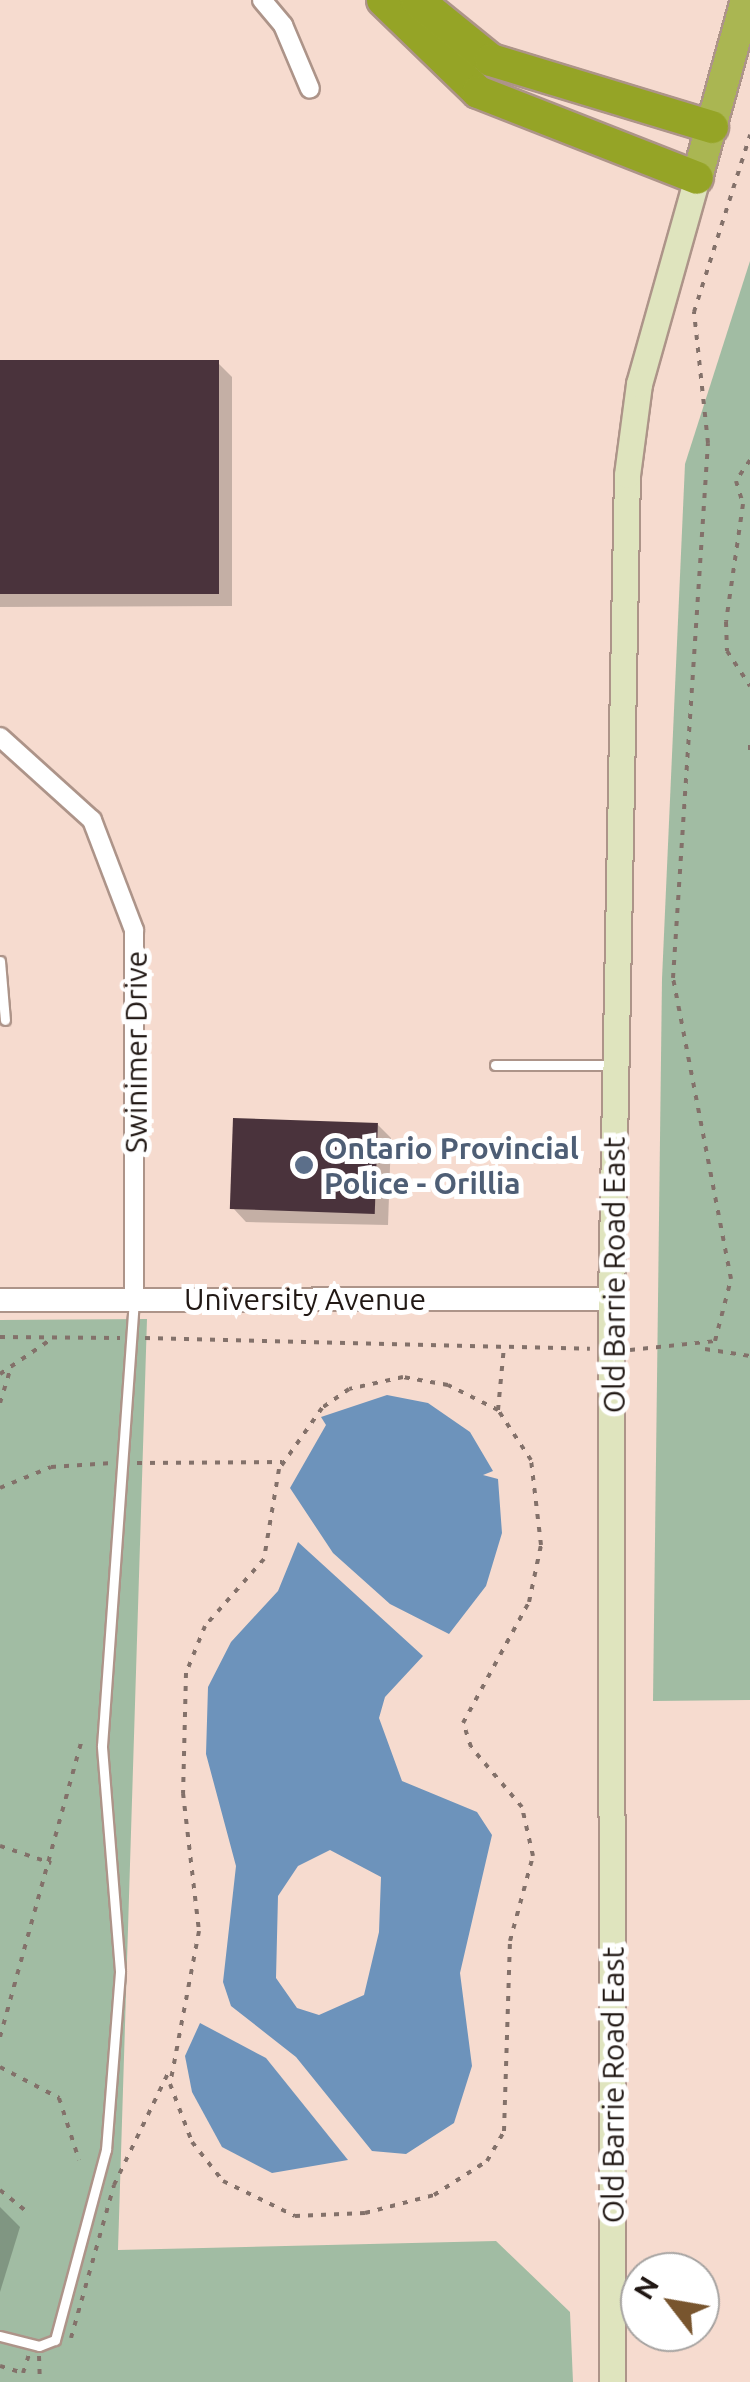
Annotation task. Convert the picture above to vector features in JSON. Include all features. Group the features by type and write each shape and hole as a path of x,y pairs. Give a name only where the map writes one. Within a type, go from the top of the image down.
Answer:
{"highway":[{"path":"383,0 478,92 697,178 746,0"},
{"path":"417,0 491,60 712,127"}],"main road":[{"name":"Old Barrie Road East","path":"612,2382 611,1300 627,475 639,384 697,178"}],"street":[{"path":"262,0 283,25 310,89"},
{"name":"Swinimer Drive","path":"0,736 92,820 134,930 134,1298"},
{"name":"University Avenue","path":"0,1300 611,1300"}],"lane":[{"path":"0,961 5,1020"},
{"path":"496,1065 616,1066"},
{"path":"0,2336 37,2350 60,2329 106,2150 120,1971 102,1746 128,1464 134,1298"}],"path":[{"path":"700,1348 720,1335 730,1279 673,978 708,442 694,312 750,135"},
{"path":"750,460 736,480 743,504 726,622 726,651 750,686"},
{"path":"750,745 750,753"},
{"path":"0,1338 594,1350"},
{"path":"0,1374 53,1338"},
{"path":"498,1410 504,1347"},
{"path":"648,1351 700,1348 750,1356"},
{"path":"0,1403 10,1368"},
{"path":"67,2344 114,2185 169,2072 199,1931 183,1793 186,1673 205,1626 264,1560 282,1462 322,1408 374,1381 448,1385 498,1410 531,1460 541,1514 529,1602 463,1723 471,1748 522,1807 533,1856 510,1942 508,2111 498,2146 460,2181 404,2206 295,2216 244,2197 206,2163 169,2072"},
{"path":"0,1488 51,1467 282,1462"},
{"path":"0,2037 82,1740"},
{"path":"0,1846 50,1863"},
{"path":"0,2067 59,2098 79,2160"},
{"path":"0,2190 25,2210"},
{"path":"37,2350 56,2351"},
{"path":"0,2366 23,2372 37,2350"},
{"path":"37,2350 40,2382"}],"green space":[{"path":"750,261 750,1700 653,1701 662,979 685,464"},
{"path":"147,1319 118,2250 496,2241 570,2312 573,2382 0,2382 0,1320"}],"water":[{"path":"387,1395 428,1403 470,1432 493,1471 483,1475 498,1479 502,1533 486,1586 449,1634 390,1604 333,1553 290,1488 326,1425 321,1417"},
{"path":"298,1542 423,1656 385,1697 379,1718 402,1781 477,1812 492,1835 460,1973 472,2066 454,2123 406,2154 372,2151 296,2057 231,2006 223,1982 236,1866 206,1754 208,1687 231,1642 278,1591","holes":["330,1850 381,1877 379,1932 364,1995 319,2015 297,2008 276,1978 278,1896 298,1866"]},
{"path":"200,2023 266,2058 348,2160 272,2173 222,2147 192,2092 185,2056"}],"building":[{"path":"0,360 219,360 219,594 0,594"},
{"name":"Ontario Provincial Police - Orillia","path":"233,1118 378,1123 375,1214 230,1209"}],"place":[{"name":"Ontario Provincial Police - Orillia","path":"304,1165"}]}
